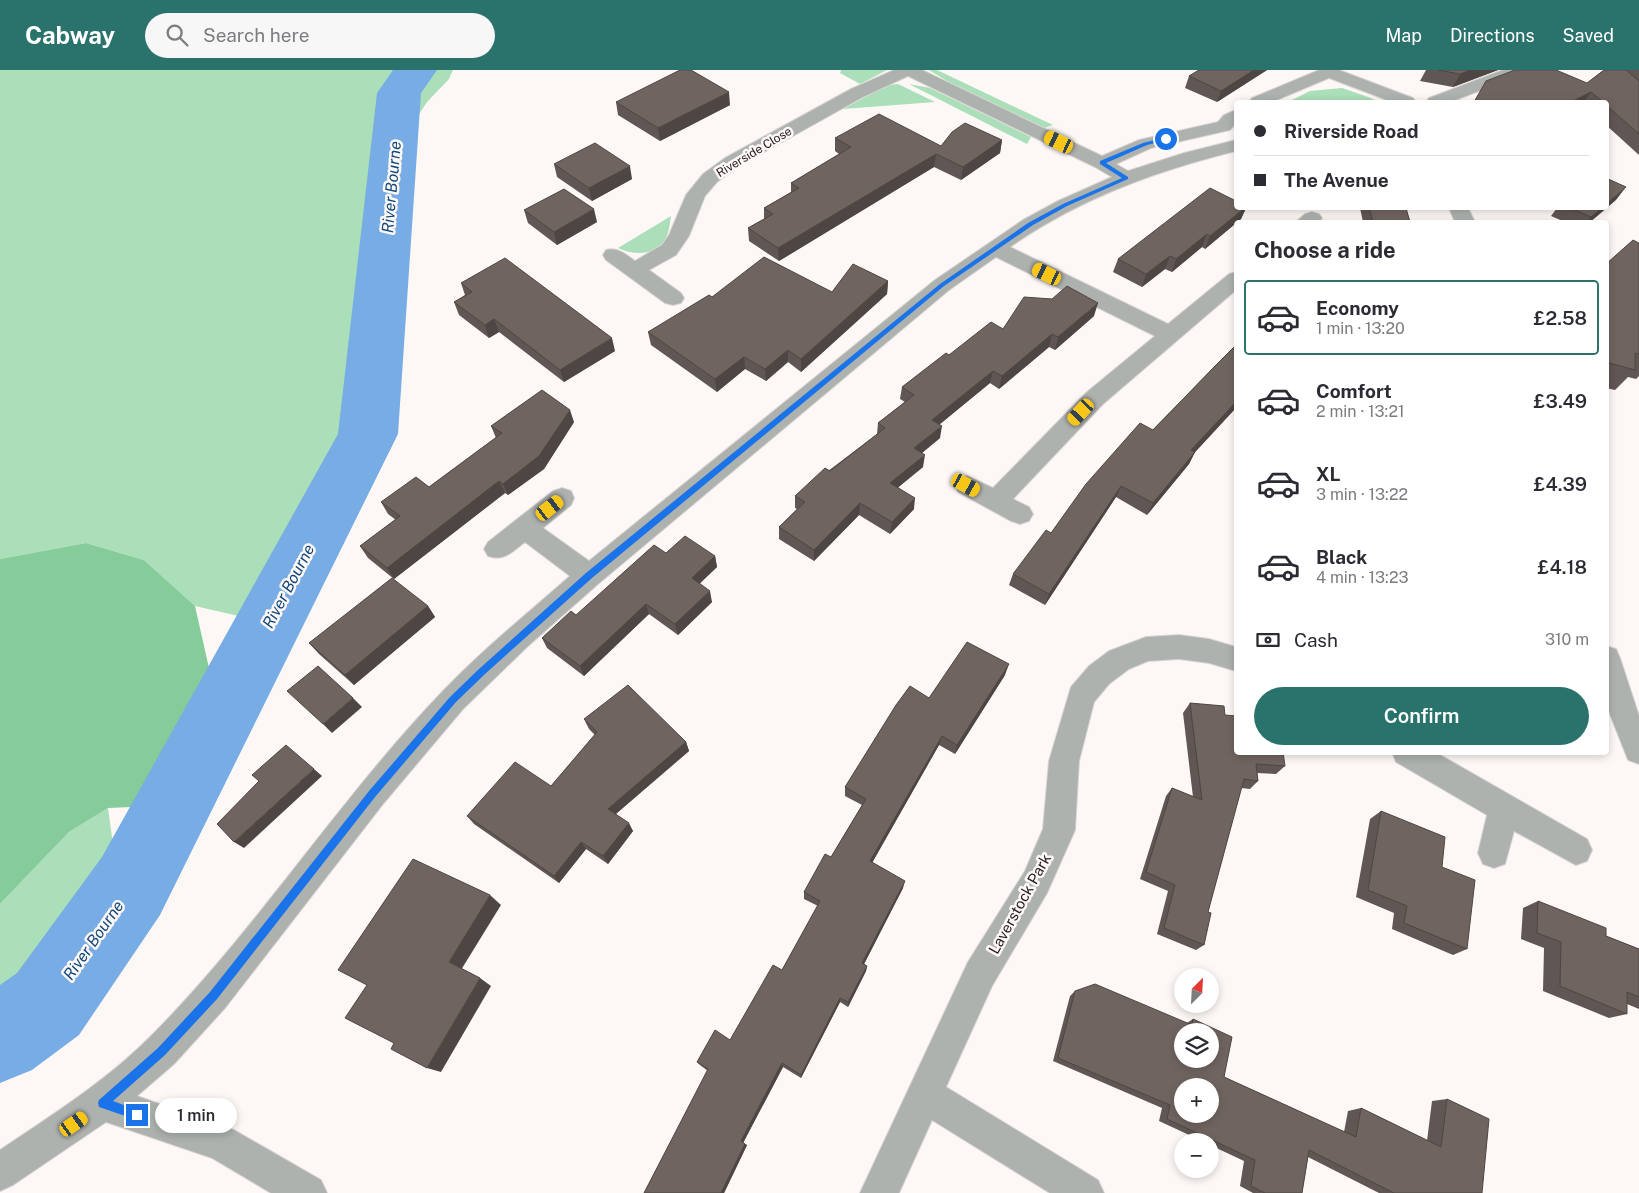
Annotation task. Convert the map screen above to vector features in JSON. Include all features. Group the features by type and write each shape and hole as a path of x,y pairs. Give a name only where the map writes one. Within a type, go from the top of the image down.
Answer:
{"street":[{"path":"908,70 1102,163 1126,178"},
{"name":"Riverside Close","path":"634,270 668,250 679,236 696,195 710,178 732,162 857,93 908,70"},
{"path":"1440,100 1518,70"},
{"path":"1263,100 1329,72 1403,100"},
{"path":"1102,163 1145,144 1232,133"},
{"path":"0,1172 103,1103 161,1051 213,996 372,794 453,700 518,638 589,576 942,285 995,248 1030,224 1065,205 1126,178 1156,168 1232,133"},
{"path":"995,248 1170,334"},
{"path":"613,255 673,298"},
{"path":"996,501 1095,398 1234,282"},
{"path":"966,485 1020,514"},
{"path":"497,549 562,498"},
{"path":"525,528 589,576"},
{"name":"Laverstock Park","path":"879,1193 980,974 1036,882 1059,830 1064,761 1081,696 1099,675 1119,660 1146,649 1179,647 1209,651 1234,659"},
{"path":"1609,665 1632,718 1639,750"},
{"path":"1412,755 1576,850"},
{"path":"1494,852 1504,808"},
{"path":"925,1094 1085,1193"},
{"path":"103,1103 221,1143 308,1193"}],"green space":[{"path":"0,70 453,70 449,79 427,102 408,131 380,130 350,379 339,434 243,617 195,606 144,560 86,543 0,559"},
{"path":"841,70 887,70 860,84 840,73"},
{"path":"929,70 937,70 1053,125 1044,128 952,84"},
{"path":"898,84 935,102 843,109 887,85"},
{"path":"909,84 930,88 1031,137 1027,144"},
{"path":"1342,88 1374,100 1292,100 1310,91"},
{"path":"671,216 664,243 653,251 639,253 624,251 618,248"},
{"path":"86,543 144,560 195,606 211,677 154,806 108,808 69,832 0,904 0,559"},
{"path":"108,808 117,874 43,961 0,995 0,904 69,832"}],"building":[{"path":"680,70 691,70 729,92 658,128 616,102"},
{"path":"1199,70 1254,70 1221,91 1189,76"},
{"path":"1438,70 1471,70 1460,74"},
{"path":"1515,70 1556,70 1587,83 1604,70 1626,70 1639,81 1639,134 1609,108 1609,100 1601,100 1591,92 1575,100 1475,100 1486,81"},
{"path":"879,114 941,146 952,132 965,123 1002,140 963,167 936,154 778,248 748,228 773,214 764,208 799,188 791,183 851,147 835,138"},
{"path":"595,143 630,166 589,188 554,164"},
{"path":"1609,179 1626,187 1609,201"},
{"path":"1210,188 1234,200 1234,210 1242,210 1210,236 1207,234 1176,259 1170,256 1146,274 1118,259"},
{"path":"564,189 594,209 554,232 524,210"},
{"path":"1370,210 1407,210 1409,220 1372,220"},
{"path":"1575,210 1600,210 1591,217"},
{"path":"1633,240 1639,243 1639,354 1635,353 1635,370 1609,363 1609,261"},
{"path":"764,257 832,292 853,264 888,281 801,359 788,350 765,369 744,357 715,379 648,332 709,295 712,297"},
{"path":"505,258 612,338 560,370 494,319 485,325 454,302 472,292 461,283"},
{"path":"1067,286 1098,303 1058,337 1052,334 1002,376 993,371 932,420 942,426 914,448 925,455 890,483 915,498 892,522 860,503 814,550 779,527 805,502 795,496 825,468 830,471 885,428 878,423 914,395 902,387 946,353 949,355 991,322 1003,329 1024,297 1052,299"},
{"path":"1234,347 1234,404 1191,450 1195,452 1153,503 1121,486 1049,594 1013,574 1046,530 1051,533 1086,484 1140,423 1153,430"},
{"path":"542,390 570,410 539,456 503,484 499,481 387,568 360,546 400,516 381,502 416,477 429,487 502,433 491,426"},
{"path":"685,536 715,556 692,578 710,591 675,624 646,604 580,666 542,638 571,611 576,615 654,545 666,553"},
{"path":"392,578 428,606 345,675 309,643"},
{"path":"967,642 1009,664 957,745 942,736 870,861 905,881 862,963 867,966 848,1002 840,998 801,1075 782,1063 741,1141 745,1144 721,1193 644,1193 708,1069 697,1062 715,1030 730,1040 773,965 782,970 820,901 804,892 825,854 831,857 866,799 845,787 910,686 929,698"},
{"path":"318,666 353,698 323,724 287,691"},
{"path":"628,685 686,742 608,809 629,823 603,856 581,842 554,876 467,816 515,762 551,786 597,732 584,719"},
{"path":"1190,703 1224,706 1225,715 1234,716 1234,755 1283,755 1285,766 1256,764 1258,781 1244,779 1208,912 1211,913 1204,945 1164,928 1175,885 1146,872 1172,788 1202,800"},
{"path":"286,745 314,769 234,842 217,824 259,781 252,775"},
{"path":"1381,811 1445,837 1442,867 1475,880 1467,949 1404,923 1407,906 1368,890"},
{"path":"413,859 490,895 449,962 480,978 427,1068 391,1049 394,1043 345,1018 367,985 338,970"},
{"path":"1538,901 1606,928 1606,936 1639,949 1639,997 1627,992 1627,1014 1560,986 1561,942 1537,933"},
{"path":"1095,984 1187,1023 1174,1023 1174,1068 1219,1068 1219,1031 1232,1037 1224,1077 1356,1137 1361,1108 1441,1147 1447,1099 1489,1119 1482,1193 1394,1193 1309,1150 1302,1193 1265,1193 1251,1186 1255,1160 1219,1143 1219,1133 1197,1133 1176,1123 1219,1123 1219,1078 1174,1078 1174,1122 1167,1119 1170,1105 1058,1058 1075,991"},
{"path":"1193,1019 1202,1023 1192,1023"}],"waterway":[{"name":"River Bourne","path":"0,1038 48,1004 131,886 368,434 399,93 415,70"}],"route":[{"path":"137,1115 103,1103 161,1051 213,996 265,933 372,794 453,700 482,672 589,576 942,285 1030,224 1065,205 1126,178 1102,163 1145,144 1166,139"}]}
